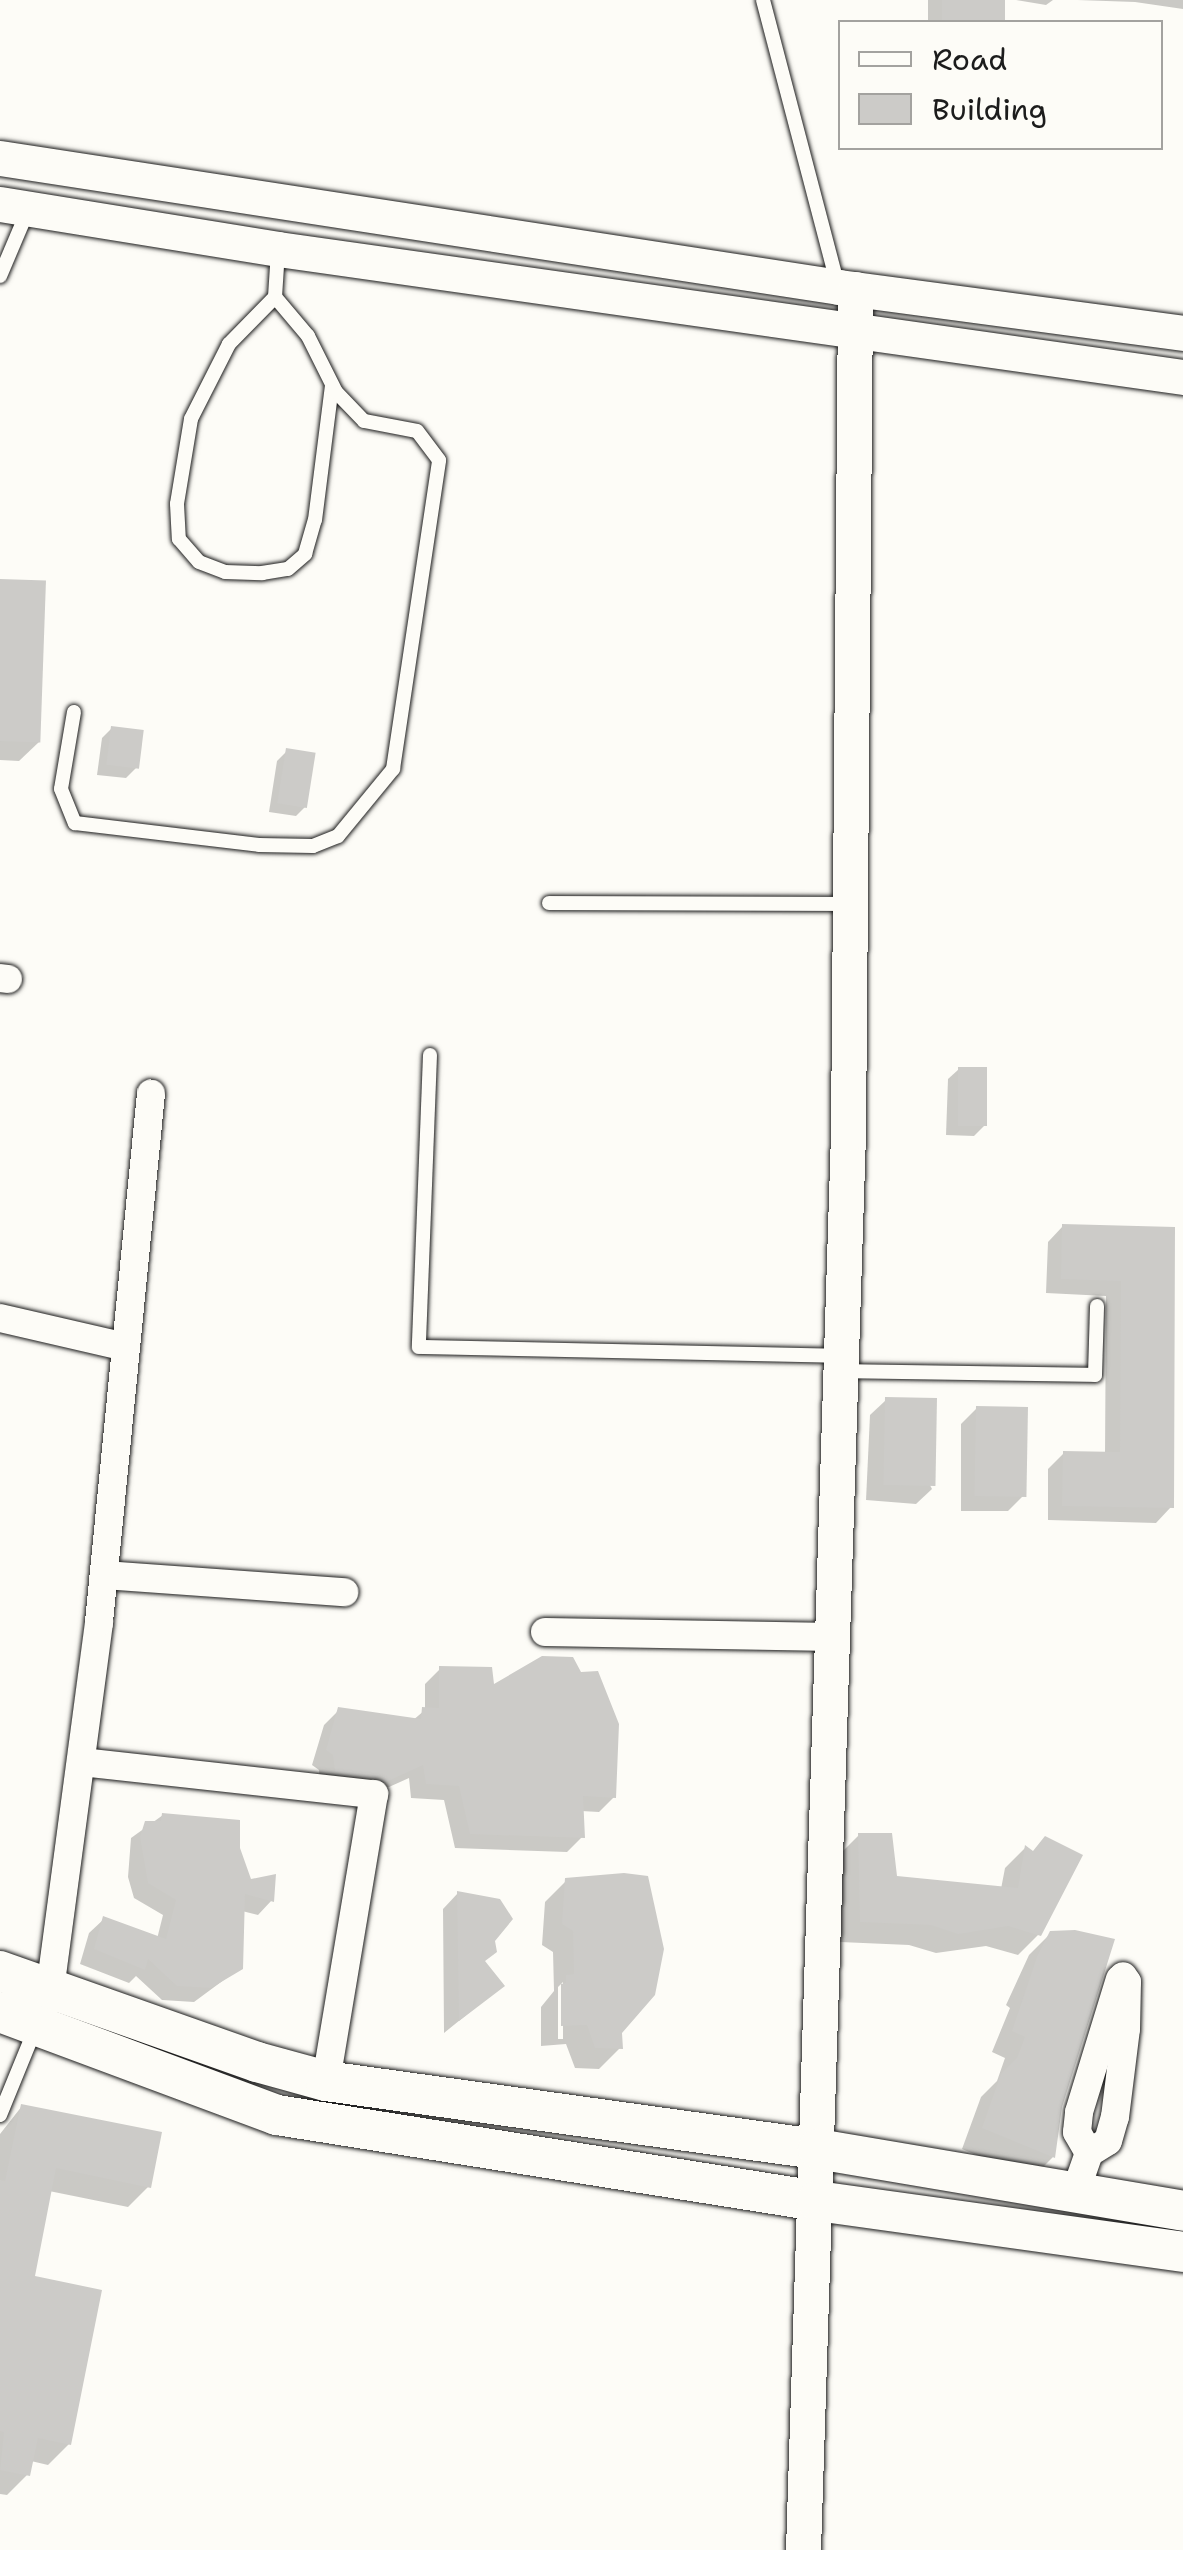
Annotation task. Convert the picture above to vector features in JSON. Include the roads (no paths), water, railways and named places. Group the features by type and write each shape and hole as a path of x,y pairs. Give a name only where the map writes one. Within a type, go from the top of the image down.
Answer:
{"main road":[{"path":"0,1971 29,2010 277,2114 816,2202 1183,2252"},
{"path":"29,2010 326,2081 818,2148 1183,2211"}],"street":[{"path":"0,158 847,288 1183,333"},
{"path":"14,207 278,249 1183,376"},
{"path":"803,2550 841,1364 855,330 847,288"},
{"path":"29,2010 82,1762 151,1094"},
{"path":"0,1318 126,1347"},
{"path":"104,1574 344,1592"},
{"path":"545,1632 834,1637"},
{"path":"82,1762 374,1794 326,2081"},
{"path":"1074,2194 1088,2153 1108,2141 1115,2117 1126,2028 1128,1982 1123,1976 1111,1997 1079,2112 1077,2132 1088,2153"}],"lane":[{"path":"763,0 847,288"},
{"path":"0,276 14,207"},
{"path":"278,249 275,296 229,344 190,419 177,504 179,539 199,562 225,572 262,574 288,569 305,554 315,520 332,384"},
{"path":"74,712 60,789 75,823 259,845 313,846 338,836 393,769 439,460 416,431 364,421 332,384 308,336 275,296"},
{"path":"549,903 849,904"},
{"path":"430,1056 419,1346 1095,1374 1097,1306"},
{"path":"0,2115 29,2010"}]}
